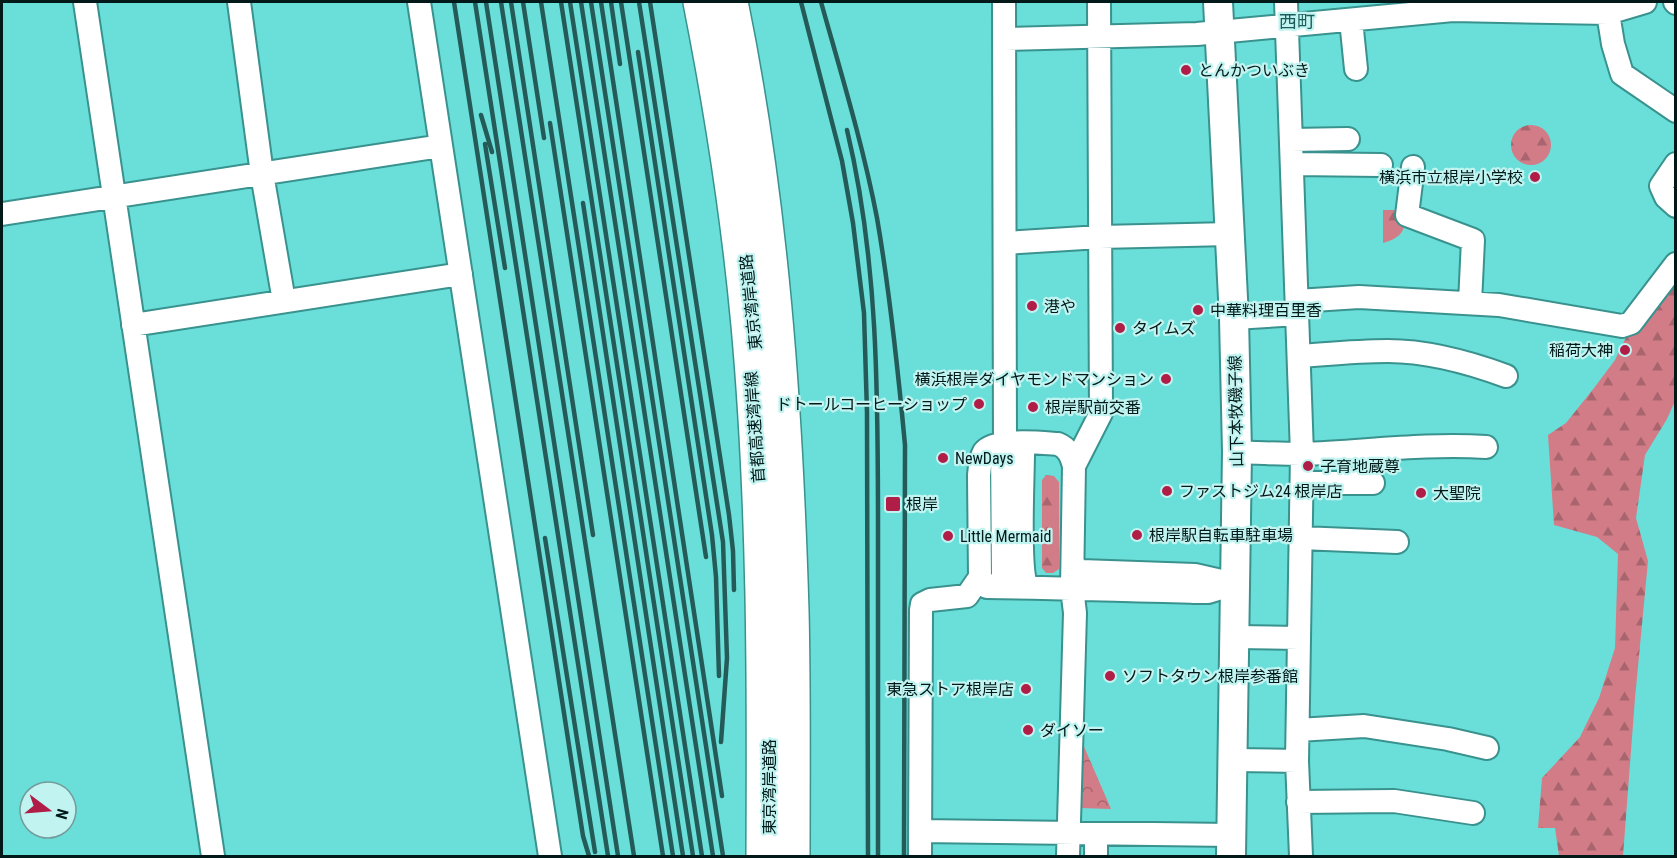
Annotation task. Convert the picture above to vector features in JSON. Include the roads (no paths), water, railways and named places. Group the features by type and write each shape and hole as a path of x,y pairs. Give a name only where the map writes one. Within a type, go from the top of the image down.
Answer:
{"highway":[{"name":"首都高速湾岸線","path":"700,2 716,83 748,325 758,470 764,696 762,856"},
{"name":"東京湾岸道路","path":"707,2 729,123 754,311 765,470 770,750 769,856"},
{"name":"首都高速湾岸線","path":"729,2 739,42 761,190 776,319 786,469 792,613 793,856"},
{"name":"東京湾岸道路","path":"729,2 770,309 778,414 786,567 788,856"}],"main road":[{"name":"山下本牧磯子線","path":"1218,2 1234,318 1237,452 1231,846"}],"street":[{"path":"85,2 213,856"},
{"path":"239,2 262,174 284,301"},
{"path":"419,2 550,856"},
{"path":"1004,2 1005,243 1011,444 1003,580 1017,587"},
{"path":"1074,466 1101,413 1099,2"},
{"path":"1286,2 1299,356 1303,393 1297,761 1301,856"},
{"path":"1004,39 1220,33 1491,6 1608,14 1645,2"},
{"path":"1608,14 1613,45 1622,74 1626,79 1676,111"},
{"path":"1351,20 1356,69"},
{"path":"1291,140 1348,139"},
{"path":"2,214 441,146"},
{"path":"1292,164 1381,165"},
{"path":"1676,164 1661,186 1666,197 1676,206"},
{"path":"1413,166 1407,215 1473,240 1470,303"},
{"path":"1005,243 1101,237 1230,234"},
{"path":"1234,318 1359,297 1498,305 1622,326 1631,323 1676,264"},
{"path":"133,325 461,274"},
{"path":"1299,356 1388,351 1411,352 1438,356 1506,376"},
{"path":"920,856 922,604 930,600 967,596 980,577 980,461 984,452 991,446 1011,444 1058,444 1065,447 1074,466 1072,588 1075,613 1068,845"},
{"path":"1237,452 1302,454 1350,446 1486,447"},
{"path":"1302,483 1373,483"},
{"path":"1301,538 1397,542"},
{"path":"1073,562 1076,570 1081,572 1195,575 1234,584"},
{"path":"980,577 987,587 1196,592 1234,584"},
{"path":"1235,637 1299,638"},
{"path":"1298,730 1364,726 1448,739 1487,748"},
{"path":"1233,760 1297,761"},
{"path":"1298,802 1394,801 1473,813"},
{"path":"920,831 1068,845 1231,846"}],"railway":[{"path":"454,2 583,836 589,856"},
{"path":"475,2 608,856"},
{"path":"486,2 618,856"},
{"path":"501,2 634,856"},
{"path":"511,2 593,535"},
{"path":"523,2 544,138"},
{"path":"541,2 673,856"},
{"path":"561,2 693,856"},
{"path":"570,2 702,856"},
{"path":"581,2 713,856"},
{"path":"591,2 723,856"},
{"path":"601,2 722,796"},
{"path":"611,2 620,64"},
{"path":"621,2 706,557"},
{"path":"639,2 723,542 727,658 721,742"},
{"path":"650,2 729,515 734,590"},
{"path":"801,2 842,161 853,223 864,313 867,413 868,856"},
{"path":"821,2 858,136 877,218 890,303 905,445 904,856"},
{"path":"638,52 712,535 716,577 719,676"},
{"path":"481,115 492,152"},
{"path":"550,123 663,856"},
{"path":"847,130 865,228 874,327 878,476 878,856"},
{"path":"485,144 505,268"},
{"path":"583,203 683,856"},
{"path":"545,538 595,852"}],"place":[{"name":"とんかついぶき","path":"1186,70"},
{"name":"横浜市立根岸小学校","path":"1535,177"},
{"name":"港や","path":"1032,306"},
{"name":"中華料理百里香","path":"1198,310"},
{"name":"タイムズ","path":"1120,328"},
{"name":"稲荷大神","path":"1625,350"},
{"name":"横浜根岸ダイヤモンドマンション","path":"1166,379"},
{"name":"ドトールコーヒーショップ","path":"979,404"},
{"name":"根岸駅前交番","path":"1033,407"},
{"name":"NewDays","path":"943,458"},
{"name":"子育地蔵尊","path":"1308,466"},
{"name":"ファストジム24 根岸店","path":"1167,491"},
{"name":"大聖院","path":"1421,493"},
{"name":"根岸","path":"893,504"},
{"name":"根岸駅自転車駐車場","path":"1137,535"},
{"name":"Little Mermaid","path":"948,536"},
{"name":"ソフトタウン根岸参番館","path":"1110,676"},
{"name":"東急ストア根岸店","path":"1026,689"},
{"name":"ダイソー","path":"1028,730"}],"district":[{"name":"西町","path":"1297,21"}]}
